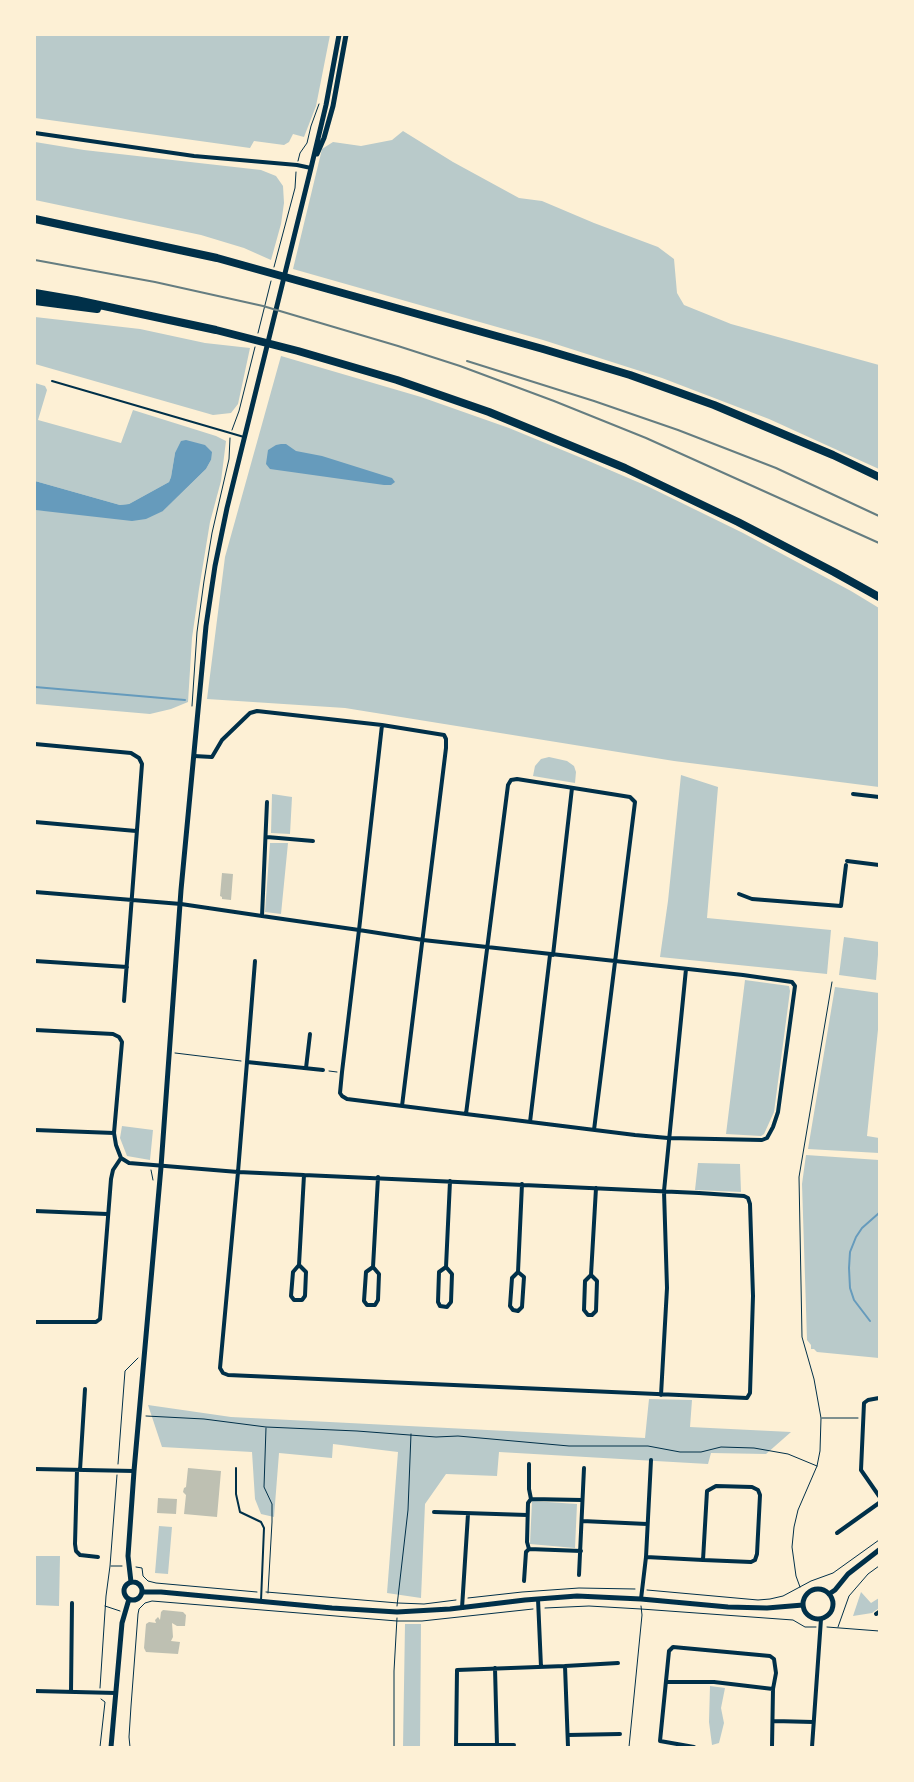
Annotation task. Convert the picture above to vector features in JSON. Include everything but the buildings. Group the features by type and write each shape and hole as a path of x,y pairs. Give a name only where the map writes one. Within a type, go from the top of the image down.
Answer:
{"highway":[{"path":"35,219 190,251 488,332 630,375 722,409 833,455 879,477"},
{"path":"35,293 163,319 298,351 397,380 489,412 625,468 738,522 879,597"},
{"path":"35,301 163,319"}],"street":[{"path":"131,1582 128,1556 134,1471 161,1167 180,904 206,626 215,566 227,508 326,105 339,35"},
{"path":"311,168 324,138 333,106 346,35"},
{"path":"35,134 194,156 297,165 311,168"},
{"path":"194,756 212,757 222,740 250,713 257,711 382,725 444,735 446,748 402,1106"},
{"path":"35,892 180,904 359,930 423,940 787,980 795,986 778,1112 767,1138 762,1140 668,1138 347,1099 342,1096 340,1093 342,1072 359,930 382,725"},
{"path":"35,744 131,753 139,758 142,764 124,1001"},
{"path":"466,1114 508,785 511,780 517,779 630,797 635,802 594,1130"},
{"path":"530,1122 572,788"},
{"path":"853,794 879,797"},
{"path":"262,916 268,802"},
{"path":"35,822 136,831"},
{"path":"267,837 313,841"},
{"path":"739,894 751,898 841,906 846,863 879,865"},
{"path":"35,961 127,967"},
{"path":"35,1030 113,1034 119,1037 122,1042 114,1133 121,1158 129,1163 238,1172 522,1184 744,1196 748,1198 750,1204 753,1296 750,1393 747,1398 228,1375 223,1373 220,1368 238,1172 248,1062 255,961"},
{"path":"661,1395 667,1288 664,1192 686,969"},
{"path":"306,1068 310,1034"},
{"path":"248,1062 323,1070"},
{"path":"35,1130 114,1133"},
{"path":"35,1322 96,1322 100,1319 107,1214 113,1170 121,1158"},
{"path":"299,1265 306,1272 305,1296 302,1300 294,1300 291,1296 293,1272 299,1265 304,1175"},
{"path":"373,1267 366,1272 364,1301 367,1304 375,1304 378,1300 379,1274 373,1267 378,1177"},
{"path":"446,1267 439,1272 438,1302 440,1306 447,1307 451,1302 452,1274 446,1267 450,1181"},
{"path":"518,1272 524,1277 522,1307 518,1311 513,1310 510,1306 512,1278 518,1272 522,1184"},
{"path":"591,1276 597,1281 596,1311 592,1315 588,1315 584,1310 585,1281 591,1276 596,1188"},
{"path":"35,1211 107,1214"},
{"path":"85,1388 78,1470 75,1544 76,1551 80,1555 98,1557"},
{"path":"879,1398 868,1400 864,1403 861,1470 879,1496"},
{"path":"641,1599 646,1557 652,1460"},
{"path":"524,1581 526,1552 528,1549 528,1503 531,1499 529,1464"},
{"path":"579,1575 584,1468"},
{"path":"35,1469 134,1471"},
{"path":"646,1557 703,1560 751,1562 755,1560 757,1554 760,1495 758,1490 752,1487 716,1486 707,1491 703,1560"},
{"path":"531,1499 582,1500"},
{"path":"836,1534 879,1503"},
{"path":"434,1512 528,1515"},
{"path":"462,1608 468,1514"},
{"path":"582,1521 647,1524"},
{"path":"528,1549 581,1550"},
{"path":"829,1594 835,1590 848,1574 879,1550"},
{"path":"134,1582 140,1585 142,1592 137,1599 129,1599 124,1594 124,1590 125,1586 134,1582"},
{"path":"821,1589 829,1594 833,1604 826,1617 811,1617 804,1610 805,1596 812,1590 821,1589"},
{"path":"142,1592 397,1612 462,1608 577,1596 754,1608 803,1605"},
{"path":"111,1747 122,1623 129,1599"},
{"path":"538,1599 541,1667"},
{"path":"71,1692 72,1603"},
{"path":"812,1747 821,1618"},
{"path":"659,1747 670,1651 673,1647 770,1656 774,1659 776,1663 773,1689 774,1721 772,1747"},
{"path":"514,1745 456,1746 457,1670 618,1663"},
{"path":"565,1666 568,1747"},
{"path":"495,1668 497,1745"},
{"path":"666,1682 714,1682 773,1689"},
{"path":"35,1691 116,1693"},
{"path":"774,1721 813,1722"},
{"path":"568,1735 620,1734"},
{"path":"660,1741 694,1747"}],"lane":[{"path":"52,381 244,437"},
{"path":"236,1468 236,1494 240,1512 261,1522 264,1528 261,1600"}],"path":[{"path":"300,153 307,143 311,126 322,98"},
{"path":"800,1587 796,1576 792,1547 794,1527 798,1510 817,1466 820,1451 821,1418 814,1379 802,1337 799,1185 832,982"},
{"path":"174,1053 248,1062"},
{"path":"323,1070 342,1072"},
{"path":"151,1165 150,1173 153,1181"},
{"path":"100,1747 105,1702 100,1698 100,1692 106,1596 125,1371 136,1361 139,1353"},
{"path":"139,1415 204,1418 266,1428 458,1436 569,1446 648,1446 680,1452 701,1452 721,1447 754,1448 788,1454 817,1466"},
{"path":"821,1418 862,1418"},
{"path":"266,1428 264,1487 272,1504 268,1593"},
{"path":"394,1747 394,1671 397,1612 400,1568 408,1510 411,1434"},
{"path":"792,1591 833,1573 879,1540"},
{"path":"837,1628 849,1596 868,1574 879,1566"},
{"path":"629,1747 642,1615 641,1599"},
{"path":"130,1747 129,1738 138,1614"},
{"path":"793,1620 805,1627 879,1631"}],"shaded area":[{"path":"35,35 330,35 316,106 304,137 293,134 289,142 284,145 254,141 250,148 35,118"},
{"path":"403,131 453,162 519,198 542,201 658,247 674,259 677,293 684,305 731,324 879,365 879,469 769,419 662,378 543,340 293,269 322,149 333,142 361,146 392,140"},
{"path":"35,142 84,150 261,170 276,176 283,186 284,203 281,224 271,260 244,248 201,235 35,200"},
{"path":"35,317 140,329 205,343 250,348 238,404 231,413 213,415 35,364"},
{"path":"281,356 421,397 509,428 584,459 647,486 743,533 879,608 879,787 674,761 345,708 207,699 225,557"},
{"path":"35,383 45,386 47,390 38,420 121,443 133,410 216,436 226,441 221,481 210,522 199,589 192,638 188,702 171,709 150,714 35,704 35,510 163,511 206,469 211,460 175,453 169,482 129,504 120,505 35,481"},
{"path":"549,757 567,761 574,766 576,772 575,783 533,776 535,766 541,759"},
{"path":"681,775 718,787 707,918 831,930 827,974 660,957 668,901"},
{"path":"272,794 292,797 290,834 271,833"},
{"path":"270,843 288,843 281,914 265,912"},
{"path":"844,937 879,942 876,980 839,975"},
{"path":"745,980 789,986 790,991 774,1112 764,1134 761,1136 726,1134"},
{"path":"835,987 879,993 879,1020 867,1136 879,1138 879,1153 808,1149"},
{"path":"122,1126 153,1130 150,1160 127,1156 120,1138"},
{"path":"806,1155 879,1160 879,1358 817,1352 811,1349 811,1345 807,1340 802,1184"},
{"path":"698,1163 740,1164 741,1192 695,1190"},
{"path":"649,1399 692,1400 690,1427 791,1432 766,1454 711,1453 708,1464 499,1452 497,1476 446,1474 425,1504 421,1598 387,1593 398,1452 333,1444 332,1458 279,1453 274,1517 261,1514 255,1499 252,1452 162,1447 148,1405 231,1417 645,1438"},
{"path":"532,1501 577,1504 575,1548 530,1544"},
{"path":"159,1526 172,1527 168,1574 155,1573"},
{"path":"35,1556 60,1556 59,1606 35,1605"},
{"path":"861,1592 871,1603 879,1598 879,1608 872,1613 853,1616"},
{"path":"405,1624 421,1624 420,1747 403,1747"},
{"path":"710,1686 725,1688 721,1708 724,1723 719,1743 712,1745 709,1722"}],"water":[{"path":"186,440 205,445 212,452 211,460 206,469 163,511 146,519 132,521 35,510 35,481 120,505 129,504 169,482 175,453 181,441"},
{"path":"281,444 286,444 296,451 322,456 392,478 395,482 391,485 384,485 270,469 266,464 268,450"}],"waterway":[{"path":"35,687 185,700"},
{"path":"870,1321 854,1300 850,1288 850,1252 862,1228 879,1213"}],"railway":[{"path":"35,260 155,282 263,306 460,366 646,438 879,543"},
{"path":"467,361 678,430 776,468 879,516"}]}
